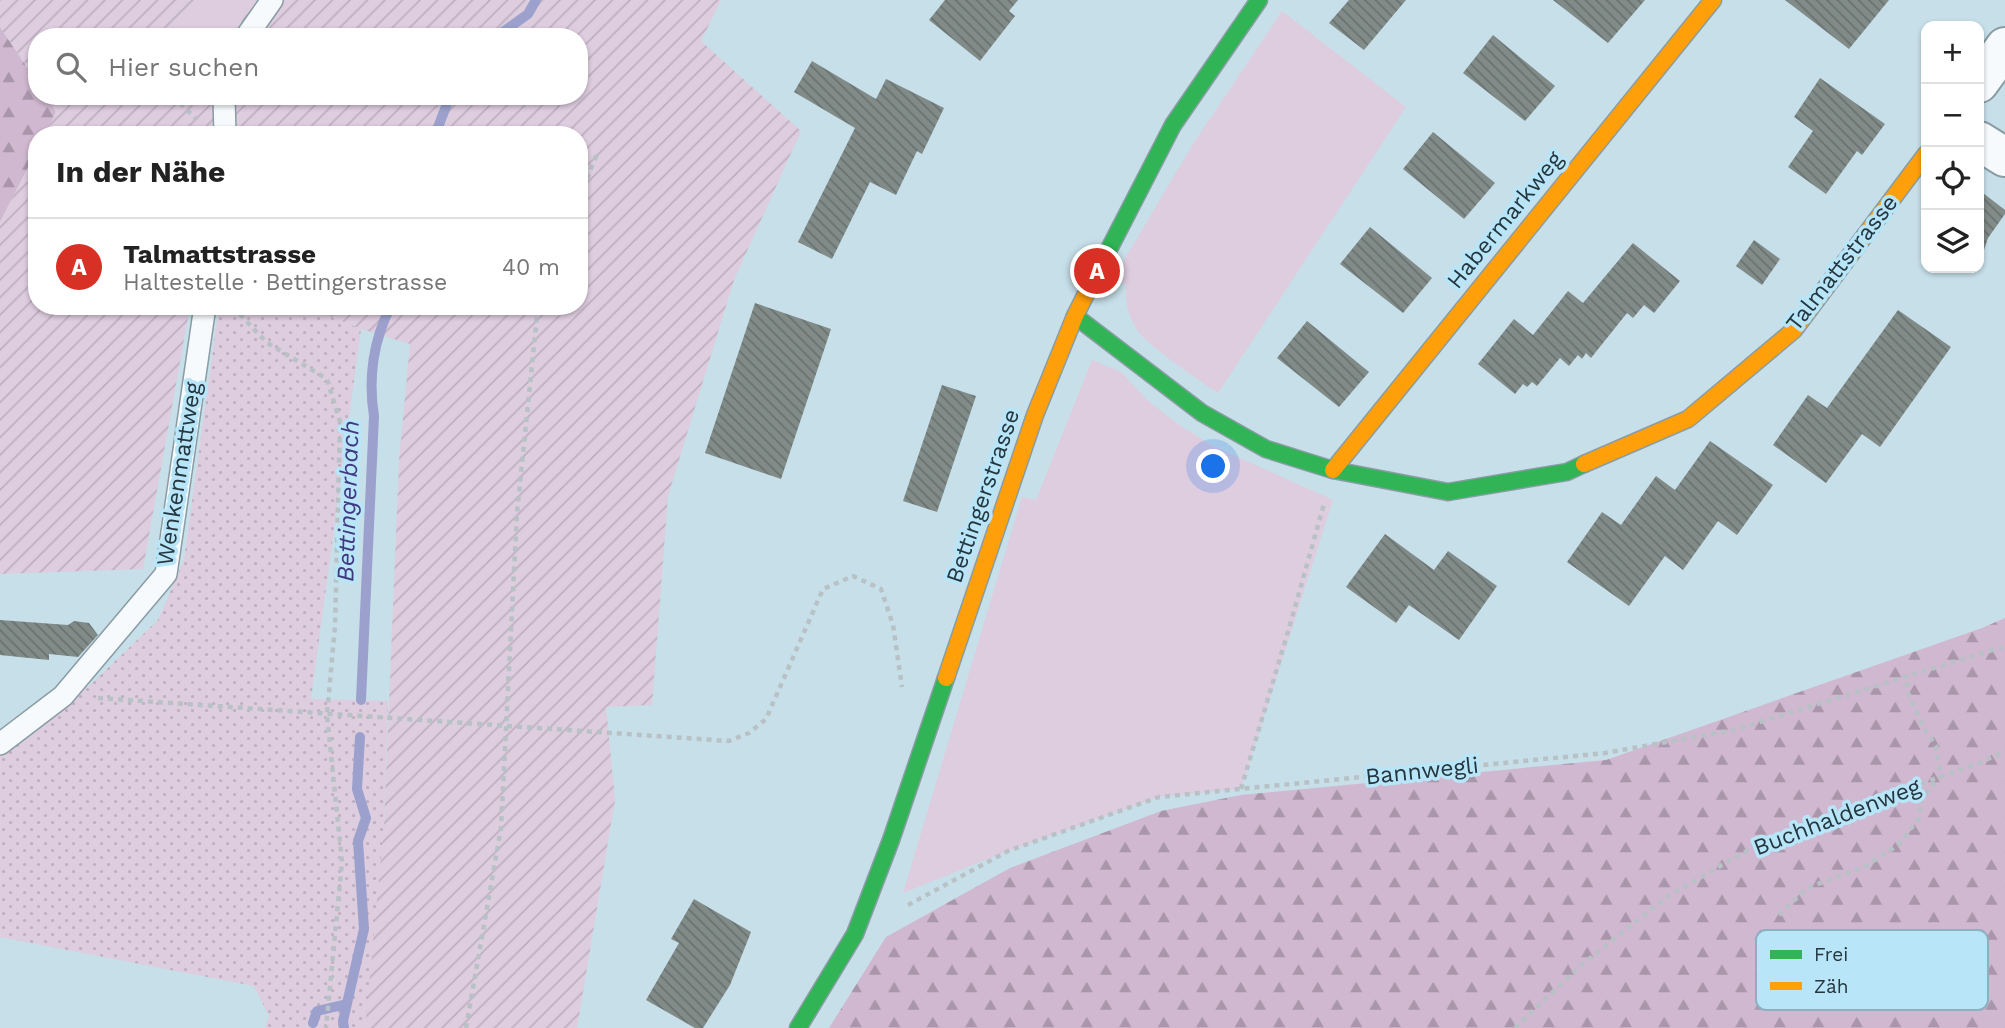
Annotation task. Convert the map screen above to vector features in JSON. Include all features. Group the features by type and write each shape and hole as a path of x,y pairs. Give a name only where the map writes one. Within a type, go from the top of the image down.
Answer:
{"street":[{"name":"Bettingerstrasse","path":"798,1028 855,933 891,840 1035,415 1075,316 1173,125 1259,0"},
{"name":"Habermarkweg","path":"1333,470 1713,0"},
{"path":"1984,76 2005,47"},
{"path":"1984,144 2005,157"},
{"name":"Talmattstrasse","path":"1075,316 1202,413 1266,449 1333,470 1448,492 1567,471 1688,419 1794,330 1921,161"}],"lane":[{"path":"252,28 272,0"},
{"path":"224,105 225,126"},
{"name":"Wenkenmattweg","path":"0,744 63,696 166,574 204,315"}],"path":[{"path":"588,176 597,154"},
{"path":"241,315 266,342 327,379 340,422 335,626 327,715 342,862 326,1028"},
{"path":"466,1028 501,828 517,513 537,315"},
{"path":"1241,789 1333,470"},
{"path":"63,696 729,741 749,733 766,719 823,589 853,576 881,589 893,625 903,698 923,743"},
{"name":"Bannwegli","path":"855,933 1008,851 1158,797 1605,753 1734,730 2005,646"},
{"path":"1779,915 1807,888 1864,867 1898,845 1919,818 1922,798 1941,776 1936,746 1925,730 1908,693 1906,676"},
{"name":"Buchhaldenweg","path":"1515,1028 1579,967 1668,896 1771,837 2005,751"}],"shaded area":[{"path":"0,0 196,0 167,28 28,28 28,69 0,27"},
{"path":"196,0 257,0 237,28 167,28"},
{"path":"257,0 721,0 701,41 801,131 734,280 668,496 652,705 606,707 615,800 577,1028 365,1028 384,826 399,460 410,344 327,315 588,315 588,126 49,126 56,112 52,105 588,105 588,28 237,28"},
{"path":"1282,11 1406,107 1218,393 1141,335 1129,313 1126,285 1114,277 1193,144"},
{"path":"28,168 28,315 188,315 143,569 0,574 0,222"},
{"path":"218,315 327,315 361,329 311,699 388,701 384,826 367,1028 265,1028 269,1016 254,986 0,937 0,744 63,696 88,687 158,620 184,560"},
{"path":"1092,360 1121,372 1147,400 1211,445 1333,500 1241,789 1159,797 1008,851 903,893 1022,497 1036,500"}],"green space":[{"path":"0,27 28,69 28,105 52,105 56,112 49,126 28,126 28,168 0,222"},
{"path":"2005,618 2005,1028 829,1028 886,937 1010,868 1161,811 1241,795 1606,760"}],"building":[{"path":"945,0 1018,0 1009,11 1015,16 980,61 929,20"},
{"path":"1349,0 1406,0 1364,50 1329,23"},
{"path":"1553,0 1645,0 1608,43"},
{"path":"1785,0 1889,0 1849,49"},
{"path":"1493,35 1555,86 1525,121 1463,73"},
{"path":"812,61 876,99 886,79 944,108 922,154 917,151 896,195 870,182 832,259 798,242 855,128 794,92"},
{"path":"1820,78 1885,124 1862,155 1857,151 1826,194 1788,167 1813,131 1794,117"},
{"path":"1433,132 1495,183 1464,219 1403,169"},
{"path":"1984,194 2005,210 1984,250"},
{"path":"1370,227 1432,278 1403,313 1340,264"},
{"path":"1754,240 1780,259 1762,285 1736,266"},
{"path":"1633,243 1680,281 1654,313 1644,305 1633,318 1627,313 1591,358 1586,353 1582,359 1578,355 1569,366 1560,358 1537,386 1532,382 1527,387 1523,384 1515,394 1478,364 1514,319 1533,335 1568,291 1583,303"},
{"path":"755,303 831,329 781,479 705,453"},
{"path":"1898,310 1951,347 1880,447 1862,434 1826,483 1773,445 1808,395 1827,408"},
{"path":"1307,321 1369,372 1339,407 1277,358"},
{"path":"942,385 976,396 937,512 903,501"},
{"path":"1710,441 1773,485 1737,535 1718,521 1683,570 1665,556 1629,606 1567,562 1602,512 1621,525 1656,476 1675,490"},
{"path":"1385,534 1434,570 1448,551 1497,586 1459,640 1409,605 1396,623 1346,587"},
{"path":"0,620 68,625 74,621 89,623 98,635 78,657 49,654 49,660 0,655"},
{"path":"694,899 751,932 730,985 703,1028 695,1028 646,1000 679,943 671,939"}],"waterway":[{"name":"Bettingerbach","path":"509,28 528,14 536,0"},
{"name":"Bettingerbach","path":"438,126 447,105"},
{"name":"Bettingerbach","path":"361,700 374,416 372,374 376,346 387,315"},
{"name":"Bettingerbach","path":"344,1028 343,1021 364,929 358,841 366,818 357,789 360,737"},
{"path":"313,1023 317,1011 347,1004"}],"traffic: fast":[{"path":"1090,286 1173,125 1259,0"},
{"path":"1075,316 1202,413 1266,449 1333,470 1448,492 1567,472 1584,464"},
{"path":"798,1028 855,934 891,840 946,678"}],"traffic: slow":[{"path":"1333,470 1713,0"},
{"path":"1584,464 1688,419 1794,330 1921,161"},
{"path":"946,678 1035,415 1090,286"}],"place":[{"name":"Talmattstrasse","path":"1097,271"}]}
